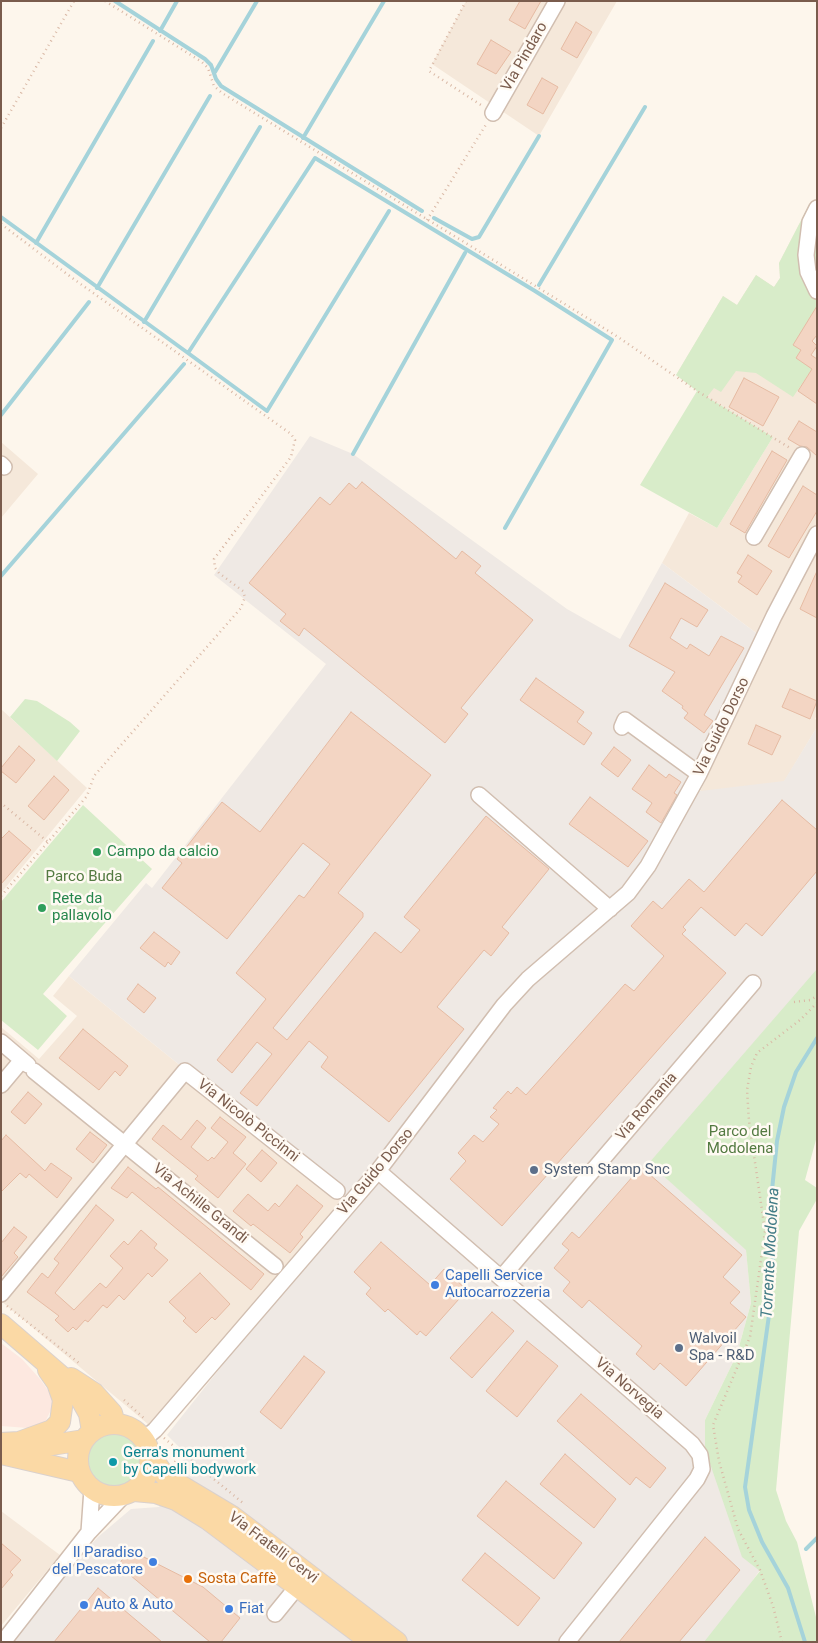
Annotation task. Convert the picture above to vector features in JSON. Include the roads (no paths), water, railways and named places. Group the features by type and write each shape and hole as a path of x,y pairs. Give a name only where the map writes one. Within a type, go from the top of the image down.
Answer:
{"main road":[{"path":"1,1324 74,1386 89,1414 88,1436 78,1456 80,1472 92,1489 102,1495 129,1494 148,1474 150,1442 136,1431 115,1424 107,1424 88,1436 45,1446 10,1442"},
{"path":"38,1356 94,1393 112,1413 115,1424"},
{"path":"10,1442 52,1430 60,1422 63,1415 63,1400 56,1383 38,1356"},
{"name":"Via Fratelli Cervi","path":"150,1442 165,1476 232,1516 396,1642"},
{"path":"1,1454 80,1472"},
{"name":"Via Fratelli Cervi","path":"129,1494 156,1493 176,1500 207,1519 371,1642"}],"street":[{"name":"Via Pindaro","path":"493,113 557,1"},
{"path":"817,208 810,222 806,255 808,272 817,291"},
{"path":"754,537 799,453"},
{"name":"Via Guido Dorso","path":"150,1442 378,1171 522,985 628,893 648,866 700,774 774,616 817,534"},
{"path":"622,727 625,720 700,774"},
{"path":"479,794 610,909"},
{"name":"Via Romania","path":"501,1278 753,983"},
{"path":"1,1042 28,1066 125,1143"},
{"path":"1,1085 28,1066"},
{"name":"Via Nicolò Piccinni","path":"1,1294 185,1071 337,1191"},
{"name":"Via Achille Grandi","path":"125,1143 275,1266"},
{"name":"Via Norvegia","path":"378,1171 692,1444 700,1455 702,1468 697,1479 567,1642"},
{"path":"89,1532 92,1489"},
{"path":"3,1642 89,1532 129,1494"},
{"path":"275,1614 298,1587"}],"waterway":[{"path":"115,1 205,59 211,65 216,79 221,86 422,211"},
{"path":"160,31 177,1"},
{"path":"215,72 257,1"},
{"path":"303,138 384,1"},
{"path":"36,243 153,41"},
{"path":"97,288 210,96"},
{"path":"539,285 645,107"},
{"path":"144,322 260,127"},
{"path":"434,218 472,239 479,237 539,136"},
{"path":"1,217 188,353 315,158 535,291 612,340 505,528"},
{"path":"188,353 267,411 389,211"},
{"path":"353,454 465,253"},
{"path":"1,415 89,302"},
{"path":"1,576 184,364"},
{"name":"Torrente Modolena","path":"805,1642 788,1588 762,1542 749,1510 745,1487 770,1308 774,1237 772,1190 777,1141 784,1107 796,1072 817,1038"},
{"path":"806,1549 817,1538"}],"place":[{"name":"Campo da calcio","path":"97,852"},
{"name":"Rete da pallavolo","path":"42,908"},
{"name":"System Stamp Snc","path":"534,1170"},
{"name":"Capelli Service Autocarrozzeria","path":"435,1285"},
{"name":"Walvoil Spa - R&D","path":"679,1348"},
{"name":"Gerra's monument by Capelli bodywork","path":"113,1462"},
{"name":"Il Paradiso del Pescatore","path":"153,1562"},
{"name":"Sosta Caffè","path":"188,1579"},
{"name":"Auto & Auto","path":"84,1605"},
{"name":"Fiat","path":"229,1609"}],"park label":[{"name":"Parco Buda","path":"84,877"},
{"name":"Parco del Modolena","path":"740,1140"}]}
